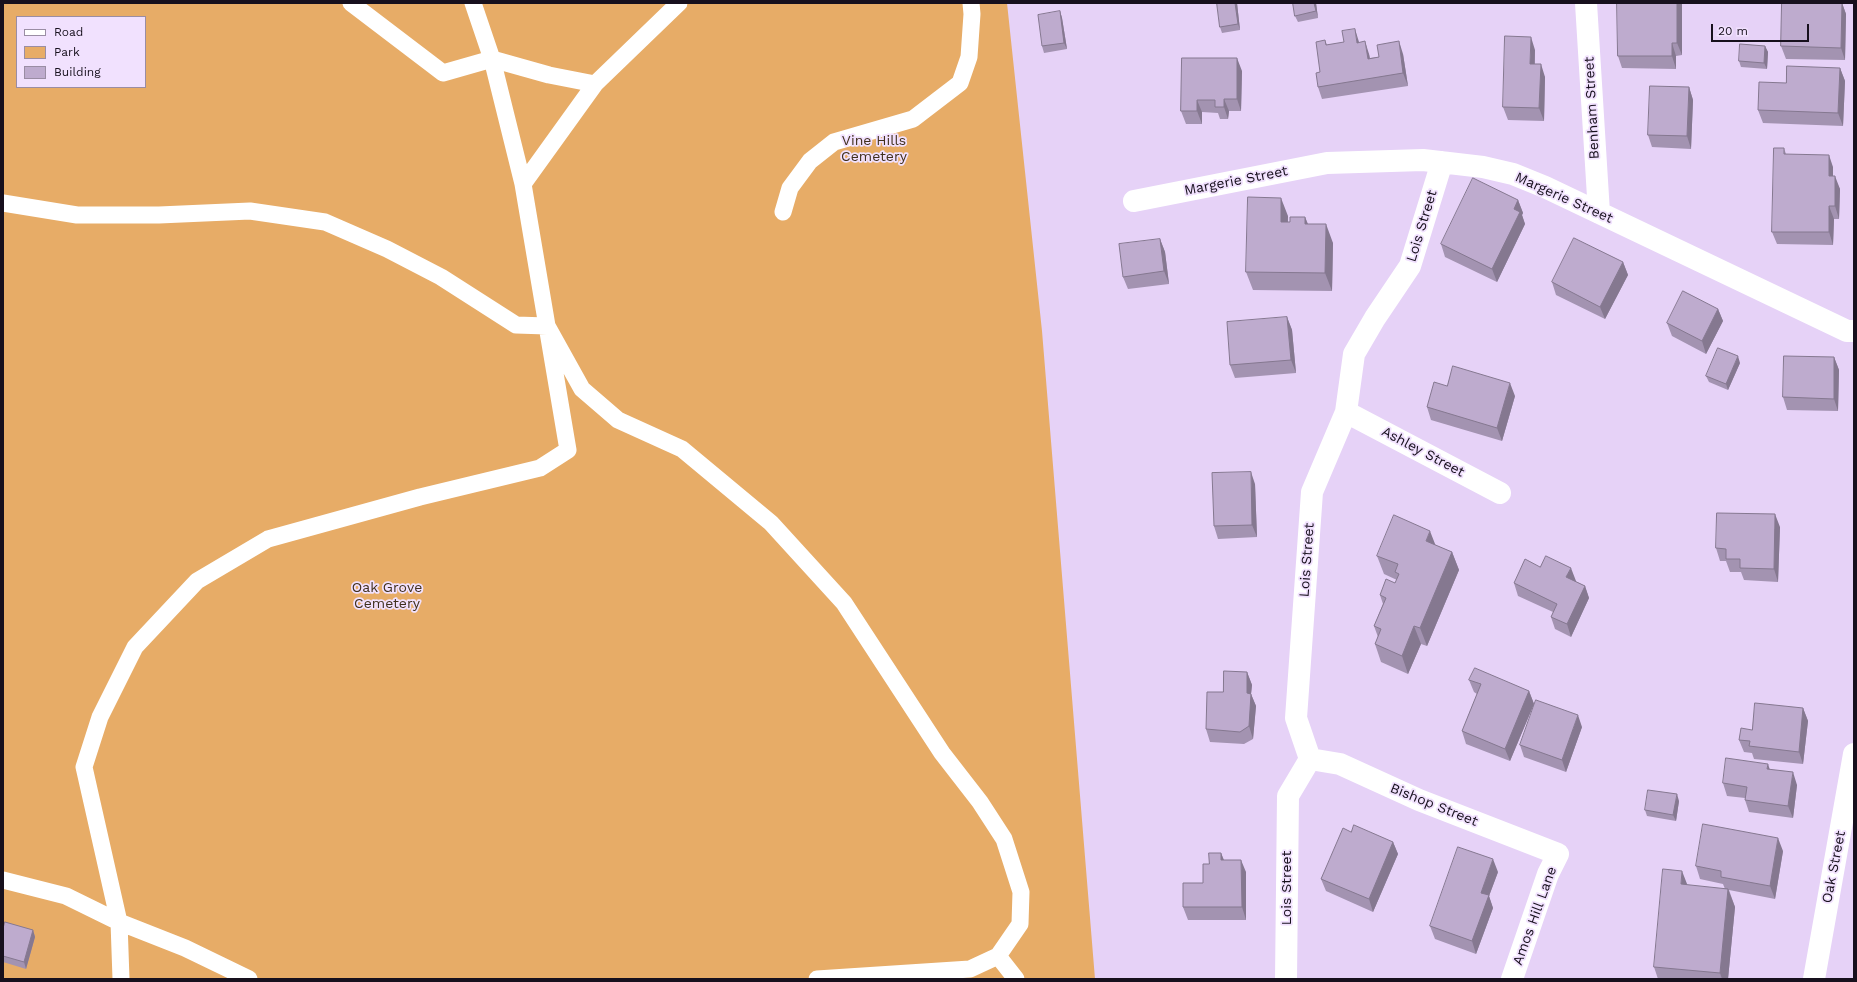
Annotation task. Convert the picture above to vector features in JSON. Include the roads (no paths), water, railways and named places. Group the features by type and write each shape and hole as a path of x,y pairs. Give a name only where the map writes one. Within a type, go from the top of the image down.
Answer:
{"street":[{"name":"Benham Street","path":"1586,3 1598,213"},
{"name":"Margerie Street","path":"1134,201 1327,163 1423,160 1484,167 1513,174 1545,187 1847,331 1854,331"},
{"name":"Lois Street","path":"1286,979 1288,796 1310,760 1296,718 1312,492 1346,412 1354,354 1374,318 1410,266 1442,162"},
{"name":"Ashley Street","path":"1346,412 1500,493"},
{"name":"Oak Street","path":"1814,979 1854,754"},
{"name":"Bishop Street","path":"1310,760 1340,764 1419,800 1558,854"},
{"name":"Amos Hill Lane","path":"1512,979 1548,874 1558,854"}],"lane":[{"path":"351,3 443,73 492,59 549,75 595,84"},
{"path":"121,979 119,922 84,767 100,717 134,647 197,581 268,539 420,497 540,468 568,450 523,184 492,59 473,3"},
{"path":"523,184 595,84 679,3"},
{"path":"783,212 790,188 810,161 834,142 913,119 960,82 969,57 972,14 971,3"},
{"path":"3,203 77,215 159,215 250,211 325,222 387,249 441,277 516,324 547,326"},
{"path":"547,326 582,388 618,420 682,449 771,523 844,603 942,753 980,802 1004,839 1021,892 1020,924 998,956 970,969 817,979"},
{"path":"3,880 66,896 119,922 185,948 249,979"},
{"path":"998,956 1016,979"}],"park label":[{"name":"Vine Hills Cemetery","path":"874,150"},
{"name":"Oak Grove Cemetery","path":"387,596"}]}
